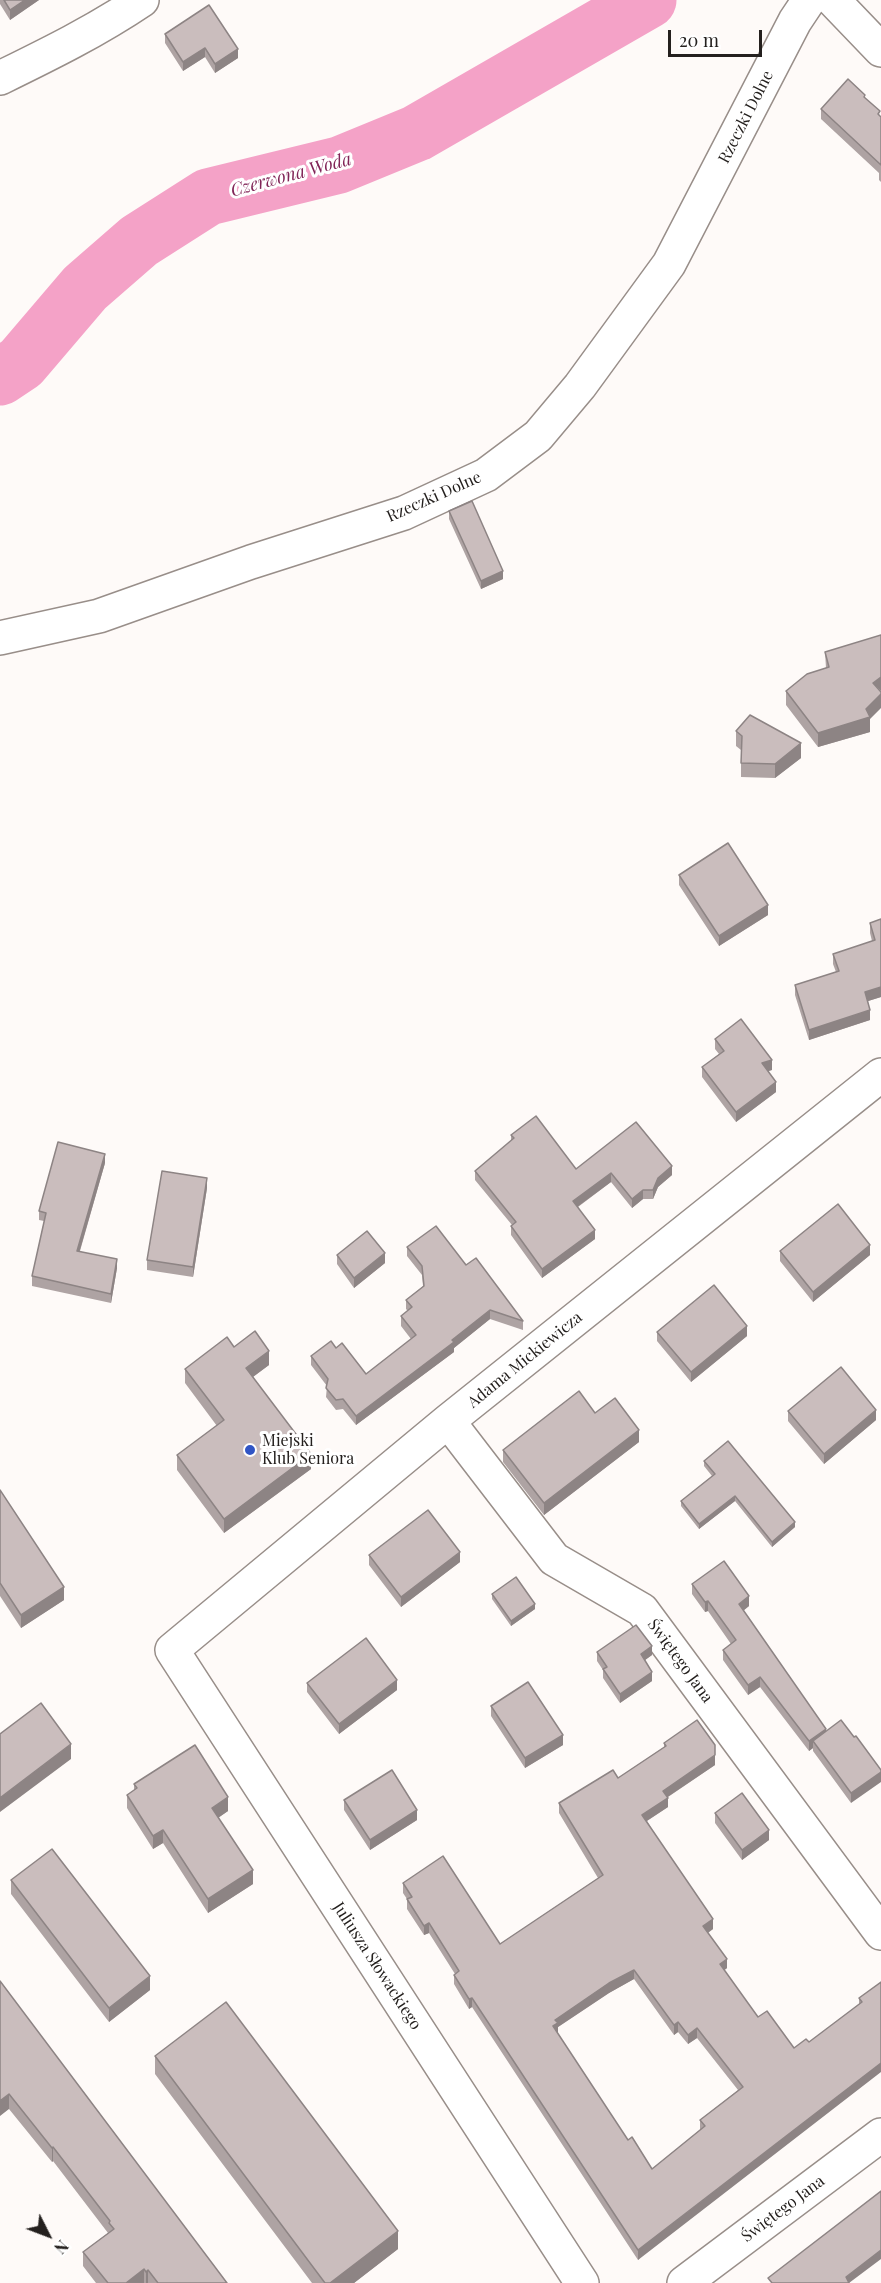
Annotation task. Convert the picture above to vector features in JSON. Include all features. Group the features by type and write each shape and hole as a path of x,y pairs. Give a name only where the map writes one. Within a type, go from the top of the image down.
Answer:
{"street":[{"path":"0,78 67,46 142,0"},
{"name":"Rzeczki Dolne","path":"0,638 99,616 251,562 404,513 486,475 538,436 580,386 669,264 795,21 809,0"},
{"path":"833,0 881,50"},
{"name":"Adama Mickiewicza","path":"172,1650 448,1421 881,1075"},
{"name":"Świętego Jana","path":"448,1421 554,1559 642,1610 881,1933"},
{"name":"Juliusza Słowackiego","path":"172,1650 582,2283"},
{"name":"Świętego Jana","path":"684,2283 881,2135"}],"building":[{"path":"4,0 25,0 10,10"},
{"path":"209,5 238,49 215,64 205,48 183,62 165,34"},
{"path":"848,79 880,111 878,114 881,117 881,165 821,109"},
{"path":"472,501 503,571 481,581 449,511"},
{"path":"881,635 881,677 873,683 881,694 866,709 870,717 818,733 786,691 807,674 829,667 825,652"},
{"path":"750,715 801,743 775,764 741,763 742,736 736,731"},
{"path":"728,843 768,905 719,936 679,875"},
{"path":"881,919 881,987 865,992 870,1010 809,1030 795,985 839,971 833,954 875,940 870,923"},
{"path":"741,1019 772,1060 762,1063 776,1082 736,1112 702,1067 724,1051 715,1039"},
{"path":"536,1116 576,1169 636,1122 672,1166 658,1178 653,1190 643,1190 632,1199 611,1173 573,1201 595,1230 542,1269 511,1226 516,1222 475,1171 514,1138 511,1135"},
{"path":"58,1142 105,1154 77,1251 117,1259 111,1294 32,1276 46,1213 39,1211"},
{"path":"162,1171 207,1178 193,1267 147,1260"},
{"path":"838,1204 870,1245 813,1292 780,1251"},
{"path":"436,1226 466,1265 476,1258 523,1321 490,1310 452,1340 454,1342 356,1416 343,1399 336,1400 326,1388 328,1379 311,1356 331,1341 336,1348 342,1343 366,1374 416,1335 401,1316 412,1307 406,1300 424,1286 422,1266 407,1247"},
{"path":"367,1231 385,1253 354,1278 337,1255"},
{"path":"714,1285 747,1326 691,1372 657,1332"},
{"name":"Miejski Klub Seniora","path":"255,1331 269,1351 246,1368 311,1454 224,1519 177,1455 224,1420 185,1369 227,1337 234,1347"},
{"path":"841,1367 876,1410 824,1454 788,1411"},
{"path":"579,1391 595,1413 615,1398 639,1430 544,1503 503,1450"},
{"path":"728,1441 795,1522 772,1542 735,1496 699,1524 681,1501 715,1474 704,1461"},
{"path":"0,1490 64,1587 21,1615 0,1583"},
{"path":"428,1510 460,1552 401,1597 369,1555"},
{"path":"724,1561 749,1596 739,1604 826,1729 809,1741 760,1677 748,1685 723,1650 736,1640 708,1601 705,1602 692,1584"},
{"path":"516,1577 535,1604 511,1621 492,1594"},
{"path":"636,1625 652,1646 641,1654 652,1672 620,1694 603,1669 607,1667 597,1652"},
{"path":"366,1638 397,1680 339,1724 307,1683"},
{"path":"528,1682 563,1735 525,1758 491,1706"},
{"path":"41,1703 71,1744 0,1798 0,1734"},
{"path":"697,1720 715,1745 715,1755 663,1791 668,1798 642,1815 713,1919 703,1926 727,1959 720,1964 758,2017 767,2011 794,2048 806,2039 809,2042 862,2002 859,1998 881,1982 881,2063 638,2250 472,1998 469,1999 454,1975 459,1971 429,1923 424,1926 407,1899 412,1897 403,1883 443,1856 500,1944 603,1875 559,1803 613,1770 618,1778 666,1746 664,1743","holes":["634,1970 674,2025 678,2022 688,2035 697,2028 743,2087 700,2120 705,2126 652,2169 632,2137 628,2140 553,2026 558,2023 555,2020 609,1983"]},
{"path":"841,1720 881,1770 851,1793 813,1741"},
{"path":"195,1745 228,1797 212,1808 253,1870 208,1899 163,1830 153,1836 127,1795 137,1788 134,1784"},
{"path":"392,1770 417,1810 370,1840 344,1800"},
{"path":"742,1793 769,1830 742,1850 715,1813"},
{"path":"52,1849 150,1976 109,2008 11,1880"},
{"path":"0,1981 227,2283 158,2283 148,2270 146,2272 144,2269 126,2283 108,2283 83,2252 114,2229 53,2147 9,2094 0,2101"},
{"path":"226,2002 398,2231 330,2283 325,2283 155,2056"},
{"path":"881,2191 881,2250 846,2277 849,2283 772,2283 768,2278"}],"waterway":[{"name":"Czerwona Woda","path":"0,377 21,363 85,288 139,241 208,197 339,165 417,133 648,0"}],"place":[{"name":"Miejski Klub Seniora","path":"250,1450"}]}
